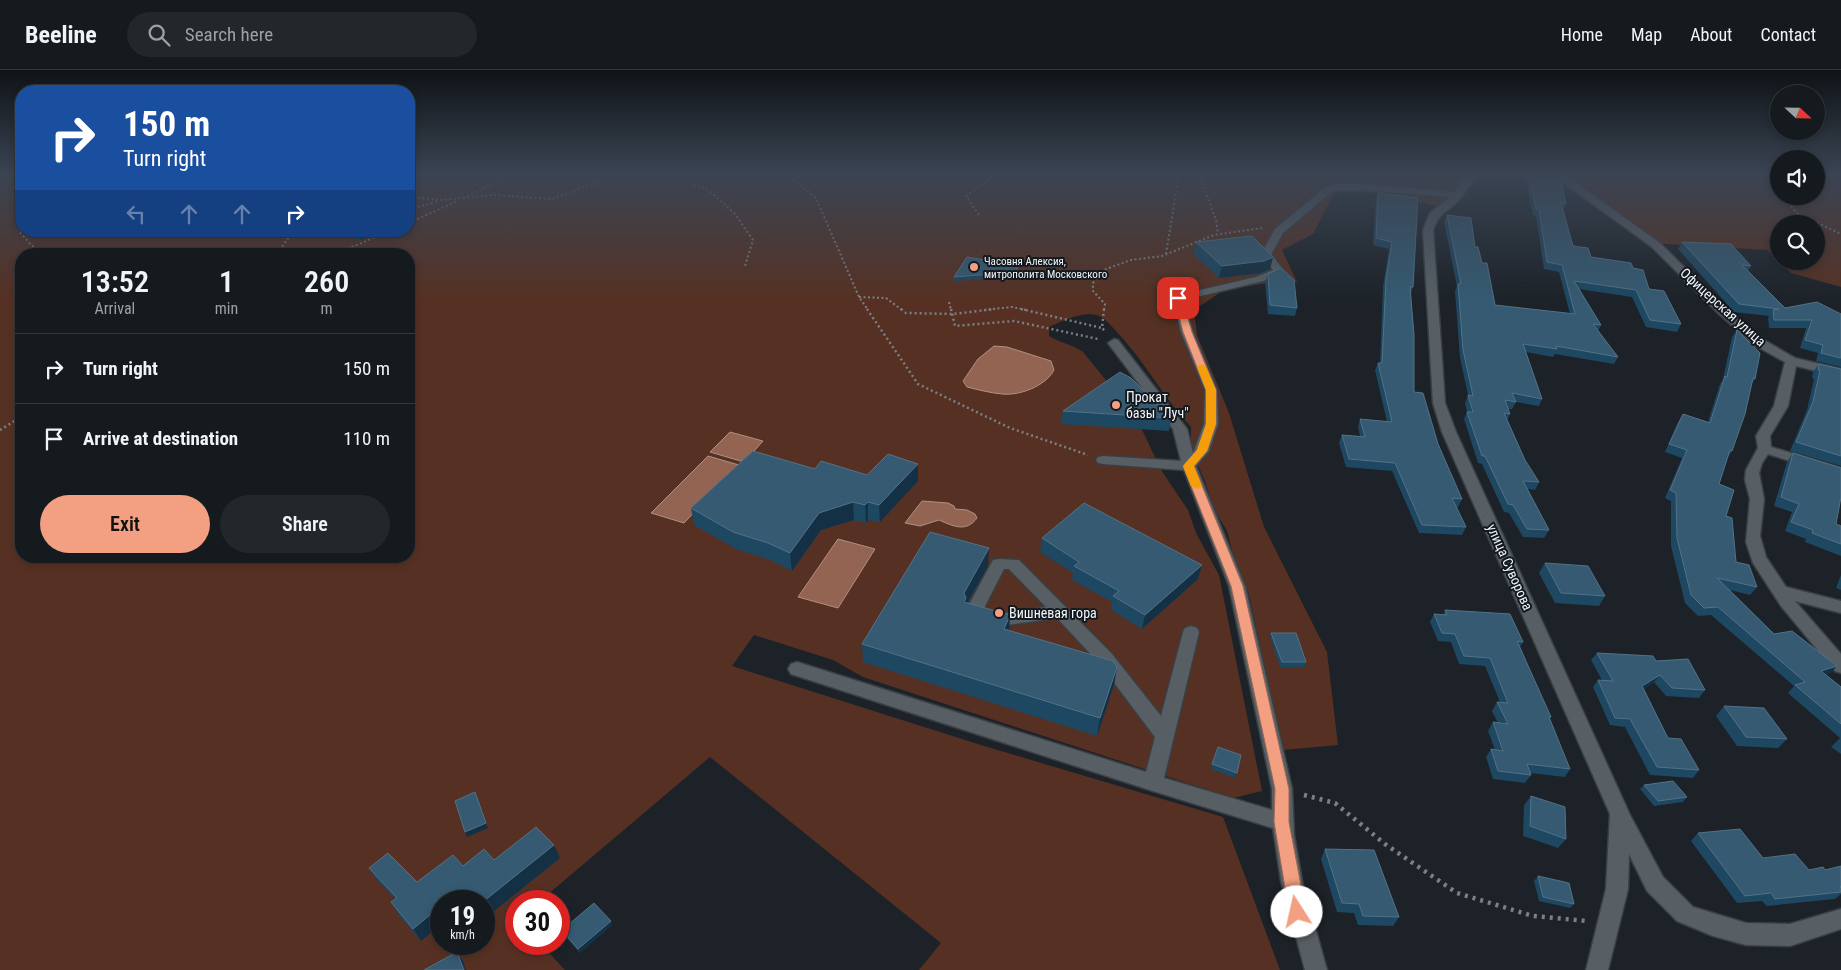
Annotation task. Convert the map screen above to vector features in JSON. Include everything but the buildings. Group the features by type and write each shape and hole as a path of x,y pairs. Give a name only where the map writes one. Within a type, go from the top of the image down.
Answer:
{"street":[{"path":"1189,466 1202,451 1211,424 1211,390 1187,332 1178,298 1259,278 1279,271 1266,254 1279,231 1296,216"},
{"name":"улица Суворова","path":"1433,216 1428,230 1439,403 1449,432 1620,814 1617,889 1597,970"},
{"name":"Офицерская улица","path":"1616,216 1656,245 1722,311 1760,343 1791,361 1841,373"},
{"path":"1114,342 1180,429 1189,466 1237,586 1282,789 1282,822 1297,912 1316,970"},
{"path":"1765,449 1763,436 1781,406 1791,361"},
{"path":"1765,449 1841,473"},
{"path":"1765,449 1759,455 1752,473 1758,501 1756,520 1751,534 1755,550 1764,571 1782,592 1787,602 1841,666"},
{"path":"1103,460 1189,466"},
{"path":"1060,612 992,622 973,612 999,564 1013,564 1060,612 1106,659 1165,736"},
{"path":"1782,592 1841,607"},
{"path":"1153,782 1191,632"},
{"path":"797,669 1282,822"},
{"path":"1620,814 1655,884 1685,914 1712,925 1746,934 1790,934 1841,919"}],"path":[{"path":"736,216 753,240 745,266"},
{"path":"824,216 859,297 918,384 1010,428 1103,460"},
{"path":"1166,254 1172,231 1173,216"},
{"path":"1215,216 1218,234"},
{"path":"1803,216 1841,234"},
{"path":"1102,328 1105,304 1093,291 1093,283 1106,269 1131,260 1166,254 1218,234 1286,225"},
{"path":"24,237 35,248"},
{"path":"281,248 289,237"},
{"path":"349,248 376,237"},
{"path":"859,297 874,300 886,298 906,313 953,314 1012,307 1102,328 1114,342"},
{"path":"949,302 955,326 1014,320 1114,342"},
{"path":"0,430 15,421"},
{"path":"1282,789 1335,803 1385,844 1457,893 1533,916 1609,924"}],"shaded area":[{"path":"0,216 15,216 15,237 415,237 415,216 1322,216 1313,234 1282,250 1297,282 1285,280 1224,290 1194,310 1197,335 1229,413 1264,527 1327,652 1338,745 1283,750 1249,595 1233,554 1227,531 1214,509 1205,481 1191,450 1191,427 1126,342 1106,320 1093,314 1075,316 1049,327 1049,336 1083,352 1136,417 1161,470 1188,510 1196,533 1219,575 1262,791 1233,798 863,677 833,660 754,635 732,666 984,746 1223,817 1280,970 919,970 941,943 710,757 553,890 505,890 505,955 551,955 565,970 0,970"},
{"path":"1612,216 1770,216 1770,253 1767,250 1648,243"},
{"path":"1825,216 1841,216 1841,287 1791,273 1788,270 1825,270"},
{"path":"994,346 1007,347 1051,361 1054,370 1045,381 1024,392 998,394 967,387 963,381 978,359"},
{"path":"730,432 763,441 744,462 710,452"},
{"path":"708,456 739,465 684,523 651,513"},
{"path":"922,501 948,503 954,506 955,509 967,510 975,514 977,518 973,523 964,527 954,526 939,520 920,526 905,523"},
{"path":"838,539 875,549 838,608 798,597"}],"slow traffic":[{"path":"1197,486 1189,466 1202,451 1211,424 1211,390 1202,367"}],"place":[{"name":"Часовня Алексия, митрополита Московского","path":"974,267"},
{"name":"Прокат базы \"Луч\"","path":"1116,405"},
{"name":"Вишневая гора","path":"999,613"}],"route":[{"path":"1178,298 1187,332 1211,390 1211,424 1202,451 1189,466 1237,586 1282,789 1282,822 1297,912"}]}
